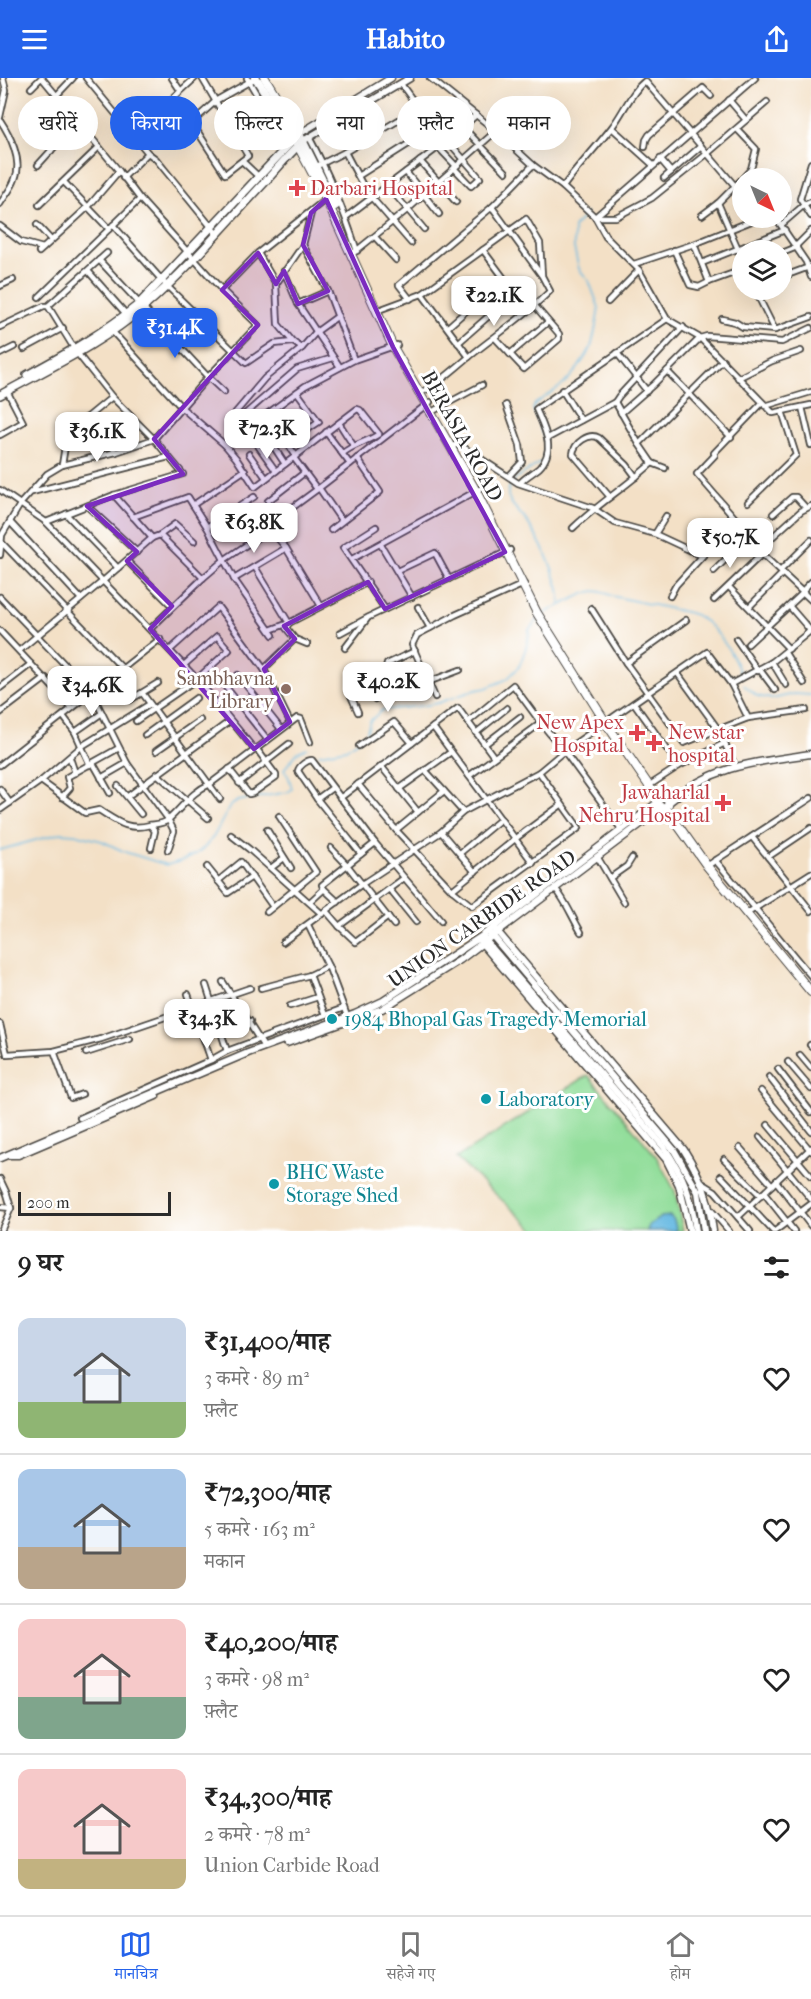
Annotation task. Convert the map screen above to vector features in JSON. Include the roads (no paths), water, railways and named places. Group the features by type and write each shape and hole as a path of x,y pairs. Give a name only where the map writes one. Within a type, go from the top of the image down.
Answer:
{"main road":[{"name":"BERASIA ROAD","path":"265,78 275,96"},
{"name":"BERASIA ROAD","path":"252,79 266,96"},
{"name":"BERASIA ROAD","path":"304,145 316,166 395,346 478,490"},
{"path":"244,200 259,177 283,150"},
{"path":"2,392 76,350 141,306 193,259 215,231 292,150"},
{"path":"165,283 188,253 215,231"},
{"path":"110,328 126,314 141,306"},
{"name":"BERASIA ROAD","path":"395,346 424,392 428,404 435,410 455,445 539,612 607,722 707,867 811,992"},
{"name":"BERASIA ROAD","path":"607,722 653,783 662,802"}],"street":[{"path":"31,88 41,78 56,96 73,78"},
{"path":"86,78 215,231"},
{"path":"172,78 180,90"},
{"path":"174,96 195,78"},
{"path":"202,78 214,96"},
{"path":"304,138 391,78"},
{"path":"304,138 410,78"},
{"path":"430,78 486,123"},
{"path":"595,217 755,78"},
{"path":"224,96 252,79 261,96"},
{"path":"563,187 582,161 612,128 638,87 645,81 732,182"},
{"path":"0,204 16,179 18,169 15,154 0,118 6,90 2,82"},
{"path":"402,84 410,96"},
{"path":"645,147 645,140 649,135 703,88 711,96"},
{"path":"729,100 746,120"},
{"path":"595,217 616,218 652,198 767,102"},
{"path":"202,114 214,103"},
{"path":"397,121 345,152 316,166 346,217 354,253 392,223 486,140"},
{"path":"612,128 653,165"},
{"path":"737,129 756,149 751,168"},
{"path":"202,138 225,174 248,156 245,150"},
{"path":"474,138 506,172"},
{"path":"664,178 701,146"},
{"path":"0,555 2,535 21,503 47,474 62,465 116,452 154,439 208,377 258,325 193,259 140,199 99,147 39,205"},
{"path":"358,176 399,150"},
{"path":"346,217 434,150"},
{"path":"441,150 471,186 480,178 456,150"},
{"path":"517,150 563,187 595,217 606,237 639,270 667,319 700,338 772,412 811,405"},
{"path":"38,165 51,151"},
{"path":"345,152 370,197 411,243"},
{"path":"123,178 148,153"},
{"path":"660,159 671,172"},
{"path":"242,161 259,177"},
{"path":"420,161 456,202"},
{"path":"811,164 800,198 811,216"},
{"path":"410,299 399,285 492,207 533,165"},
{"path":"0,226 21,242 41,250 88,207 119,171"},
{"path":"406,172 440,214"},
{"path":"64,182 109,229"},
{"path":"388,186 424,229"},
{"path":"702,215 732,191"},
{"path":"222,290 258,253 328,197"},
{"path":"39,297 140,199"},
{"path":"792,218 804,205 811,202"},
{"path":"718,203 735,240"},
{"path":"424,392 533,308 550,291 542,276 492,207"},
{"path":"276,284 303,244 310,213"},
{"path":"378,310 422,294 526,219 540,243 542,276"},
{"path":"37,225 51,240"},
{"path":"113,225 165,283 246,363 274,344 293,342"},
{"path":"758,240 783,228 809,263 811,277"},
{"path":"634,264 731,229"},
{"path":"792,249 797,247 811,231"},
{"path":"375,237 396,260"},
{"path":"303,244 338,316 354,360"},
{"path":"694,244 709,282"},
{"path":"483,250 515,293 559,334 559,339 524,369 495,338"},
{"path":"674,250 692,287 699,287 732,274"},
{"path":"702,263 732,252"},
{"path":"0,327 48,306 107,253"},
{"path":"258,253 276,284 279,324 293,342 302,348"},
{"path":"99,261 224,392"},
{"path":"792,272 809,263"},
{"path":"608,302 639,270"},
{"path":"88,271 126,314"},
{"path":"284,271 298,304 340,367"},
{"path":"448,327 503,278"},
{"path":"0,286 13,280"},
{"path":"298,304 327,291"},
{"path":"458,343 515,293"},
{"path":"422,294 469,357"},
{"path":"760,300 775,330"},
{"path":"46,522 114,495 183,474 154,439 112,397 76,350 48,306"},
{"path":"230,419 260,382 302,348 316,332 338,316"},
{"path":"722,319 735,322 743,327 775,330 811,317"},
{"path":"519,483 540,467 549,449 548,438 536,409 667,319"},
{"path":"510,354 548,322"},
{"path":"548,438 615,402 683,327"},
{"path":"24,349 63,328"},
{"path":"110,328 182,408 225,445 255,487 357,409 381,436"},
{"path":"621,413 647,391 700,338 707,336 782,342 811,328"},
{"path":"225,445 297,392 354,360 395,346"},
{"path":"0,354 14,347"},
{"path":"738,378 772,361 801,351"},
{"path":"617,353 647,391"},
{"path":"288,358 297,369"},
{"path":"237,421 297,369 333,358"},
{"path":"639,444 723,360"},
{"path":"667,371 731,437"},
{"path":"435,410 482,385"},
{"path":"562,390 581,420"},
{"path":"0,435 23,422 2,392"},
{"path":"297,392 319,422 298,436"},
{"path":"670,596 676,585 735,518 697,474 715,455 714,453 763,404 811,392"},
{"path":"62,465 67,434 112,397"},
{"path":"615,402 652,463 665,468"},
{"path":"150,628 224,560 270,529 285,513 350,464 381,436 428,404"},
{"path":"506,405 520,445 522,462 511,477"},
{"path":"802,407 811,445"},
{"path":"748,502 796,455 782,411"},
{"path":"86,418 116,452"},
{"path":"287,421 306,447"},
{"path":"339,423 352,445"},
{"path":"277,428 304,473 342,520"},
{"path":"326,432 350,464"},
{"path":"266,435 285,464"},
{"path":"610,497 573,454 575,447 590,435 599,438 636,477"},
{"path":"342,453 352,445 368,442 381,436"},
{"path":"256,443 276,471"},
{"path":"455,445 460,445 519,483 593,508 615,523 655,534 702,555"},
{"path":"249,454 266,478"},
{"path":"32,492 169,457"},
{"path":"331,530 380,492 357,458"},
{"path":"573,528 593,508 652,463"},
{"path":"193,504 245,470"},
{"path":"268,501 304,473"},
{"path":"352,560 463,503 478,490"},
{"path":"1,491 46,522 150,628 197,679 255,748 276,777 250,794 229,769"},
{"path":"114,495 152,538"},
{"path":"133,517 189,496 234,579 271,633 368,582"},
{"path":"207,527 254,497"},
{"path":"714,600 729,587 760,552 809,507 792,497 773,514"},
{"path":"87,506 136,552"},
{"path":"66,514 118,568"},
{"path":"655,534 666,516"},
{"path":"10,522 81,599"},
{"path":"20,650 128,561 152,538 175,524 194,541"},
{"path":"730,525 811,600"},
{"path":"376,527 343,548 385,609"},
{"path":"270,529 286,548 321,606"},
{"path":"160,535 202,578"},
{"path":"714,571 746,539"},
{"path":"749,607 811,540"},
{"path":"2,543 122,668"},
{"path":"381,545 411,597"},
{"path":"234,579 286,548"},
{"path":"340,633 385,609 508,551"},
{"path":"396,571 435,553 449,579"},
{"path":"128,561 172,606"},
{"path":"255,567 289,623"},
{"path":"748,644 790,607 811,582"},
{"path":"435,697 412,645 413,640 454,615 524,584"},
{"path":"729,587 768,627 787,651 804,684"},
{"path":"0,597 92,693 127,763 168,819 174,831 168,850"},
{"path":"170,650 218,607 264,669 290,722"},
{"path":"418,607 430,628"},
{"path":"731,684 772,662 809,632 809,629 790,607"},
{"path":"591,608 626,663 684,743 748,718 806,710"},
{"path":"345,648 369,617"},
{"path":"626,663 686,620"},
{"path":"289,623 286,628 295,639 307,644"},
{"path":"0,631 72,708"},
{"path":"0,641 5,636"},
{"path":"0,810 70,758 82,746 197,679 229,650 217,636 184,665"},
{"path":"0,765 160,639"},
{"path":"264,669 295,639"},
{"path":"736,639 775,690"},
{"path":"415,651 385,667 388,680 394,689 459,670"},
{"path":"283,942 362,884 441,832 463,812 539,772 564,751 707,652 731,684 748,718"},
{"path":"772,662 786,685"},
{"path":"0,688 31,664"},
{"path":"678,674 718,729 735,766"},
{"path":"114,675 130,700 158,683"},
{"path":"238,675 281,729"},
{"path":"0,713 46,678"},
{"path":"358,712 351,696 388,680"},
{"path":"221,681 267,740"},
{"path":"468,722 513,685 621,829"},
{"path":"369,687 375,699"},
{"path":"143,694 220,799"},
{"path":"145,735 196,698"},
{"path":"634,704 679,766"},
{"path":"136,721 152,706"},
{"path":"340,798 458,708 494,757"},
{"path":"476,733 507,708"},
{"path":"75,732 102,713"},
{"path":"63,716 75,732 91,764 110,793"},
{"path":"485,744 520,717"},
{"path":"41,780 85,813 99,810 121,824 133,828 166,822 185,800 210,784 290,722 299,718 310,742"},
{"path":"156,751 200,720"},
{"path":"128,796 230,721"},
{"path":"359,746 394,722 412,743"},
{"path":"469,776 541,723"},
{"path":"433,727 533,863"},
{"path":"653,783 679,766 725,743"},
{"path":"239,783 289,744"},
{"path":"62,797 70,788 67,777 119,748"},
{"path":"399,789 451,752"},
{"path":"662,802 709,776 735,766 811,754"},
{"path":"70,758 75,773"},
{"path":"361,854 317,799 298,769 309,760 313,762 375,843 441,921"},
{"path":"101,778 127,763"},
{"path":"381,766 418,812"},
{"path":"425,770 463,812"},
{"path":"358,784 414,850 452,890 472,906 579,828 561,806 539,772"},
{"path":"157,774 208,818"},
{"path":"118,786 141,814"},
{"path":"317,799 332,788"},
{"path":"0,789 10,803"},
{"path":"396,830 444,791"},
{"path":"707,867 811,798"},
{"name":"UNION CARBIDE ROAD","path":"493,932 621,829 662,802"},
{"name":"UNION CARBIDE ROAD","path":"9,1155 18,1155 242,1059 382,1009 453,964 482,940 598,858 662,802"},
{"path":"452,890 515,839 561,806"},
{"path":"279,816 316,872 323,887 338,902"},
{"path":"460,853 501,819"},
{"path":"150,825 154,831 151,848"},
{"path":"768,857 811,828"},
{"path":"267,830 291,868"},
{"path":"441,832 475,872"},
{"path":"231,836 324,912 356,942 388,917"},
{"path":"752,837 811,911"},
{"path":"310,902 347,865 375,843"},
{"path":"331,848 394,925"},
{"path":"272,868 284,858"},
{"path":"598,858 624,902"},
{"path":"610,878 627,866 632,858"},
{"path":"715,860 811,976"},
{"path":"218,881 241,862 273,907"},
{"path":"207,867 230,893 252,877"},
{"path":"267,912 316,872"},
{"path":"746,914 811,873"},
{"path":"339,926 404,878"},
{"path":"555,888 563,898 581,932"},
{"path":"390,890 416,922"},
{"path":"308,925 328,966 347,1016"},
{"path":"493,932 673,1136 688,1156 702,1183 711,1210 713,1231"},
{"path":"493,932 674,1150 698,1192 704,1231"},
{"path":"482,940 664,1147 681,1174 690,1195 696,1231"},
{"path":"482,940 666,1159 679,1185 690,1231"},
{"name":"UNION CARBIDE ROAD","path":"0,1158 264,1047 383,1001 482,940"},
{"path":"261,988 310,975 328,966"},
{"path":"310,975 325,1015"},
{"path":"223,982 264,1047"},
{"path":"206,985 227,1051"},
{"path":"0,1024 7,1054 54,1051 101,1038 250,988"},
{"path":"188,994 211,1060"},
{"path":"290,1006 318,997"},
{"path":"80,1118 227,1051 344,1008"},
{"path":"222,1034 249,1021"},
{"path":"101,1038 102,1048"},
{"path":"86,1053 130,1039"},
{"path":"54,1051 71,1098 82,1094"},
{"path":"800,1055 811,1068"},
{"path":"788,1062 811,1089"},
{"path":"778,1069 811,1112"},
{"path":"769,1077 811,1131"},
{"path":"738,1217 811,1150 761,1091"},
{"path":"768,1125 811,1176"},
{"path":"760,1137 811,1199"},
{"path":"740,1148 811,1226"},
{"path":"724,1159 762,1194 794,1231"},
{"path":"720,1176 774,1231 811,1204"},
{"path":"0,1179 10,1208 1,1231"},
{"path":"702,1183 715,1191 750,1231"},
{"path":"0,1207 10,1208"},
{"path":"711,1210 729,1231"}],"water":[{"path":"670,1216 674,1220 677,1231 647,1231 649,1225 661,1217"}],"waterway":[{"path":"545,441 533,409 535,404 564,384 578,368 591,348 595,331 599,308 589,281 579,269 574,248 574,227 586,213"},
{"path":"543,458 546,445"},
{"path":"541,462 514,480 508,493 511,502 528,523 545,553 559,588 560,604"},
{"path":"541,616 593,591 690,613 707,623 722,639 741,676"},
{"path":"319,754 346,749 366,734 370,721 382,710 438,703 507,679 519,667 528,642 529,630 538,619"},
{"path":"744,685 757,696 772,699 794,694 811,695"},
{"path":"0,850 61,833 102,841 125,852 167,865 181,861 205,847 214,836 230,806 238,801 288,792 292,789 284,769 298,752 307,748"}],"place":[{"name":"Darbari Hospital","path":"297,188"},
{"name":"Sambhavna Library","path":"286,689"},
{"name":"New Apex Hospital","path":"637,733"},
{"name":"New star hospital","path":"654,743"},
{"name":"Jawaharlal Nehru Hospital","path":"723,803"},
{"name":"1984 Bhopal Gas Tragedy Memorial","path":"332,1019"},
{"name":"Laboratory","path":"486,1099"},
{"name":"BHC Waste Storage Shed","path":"274,1184"}]}
